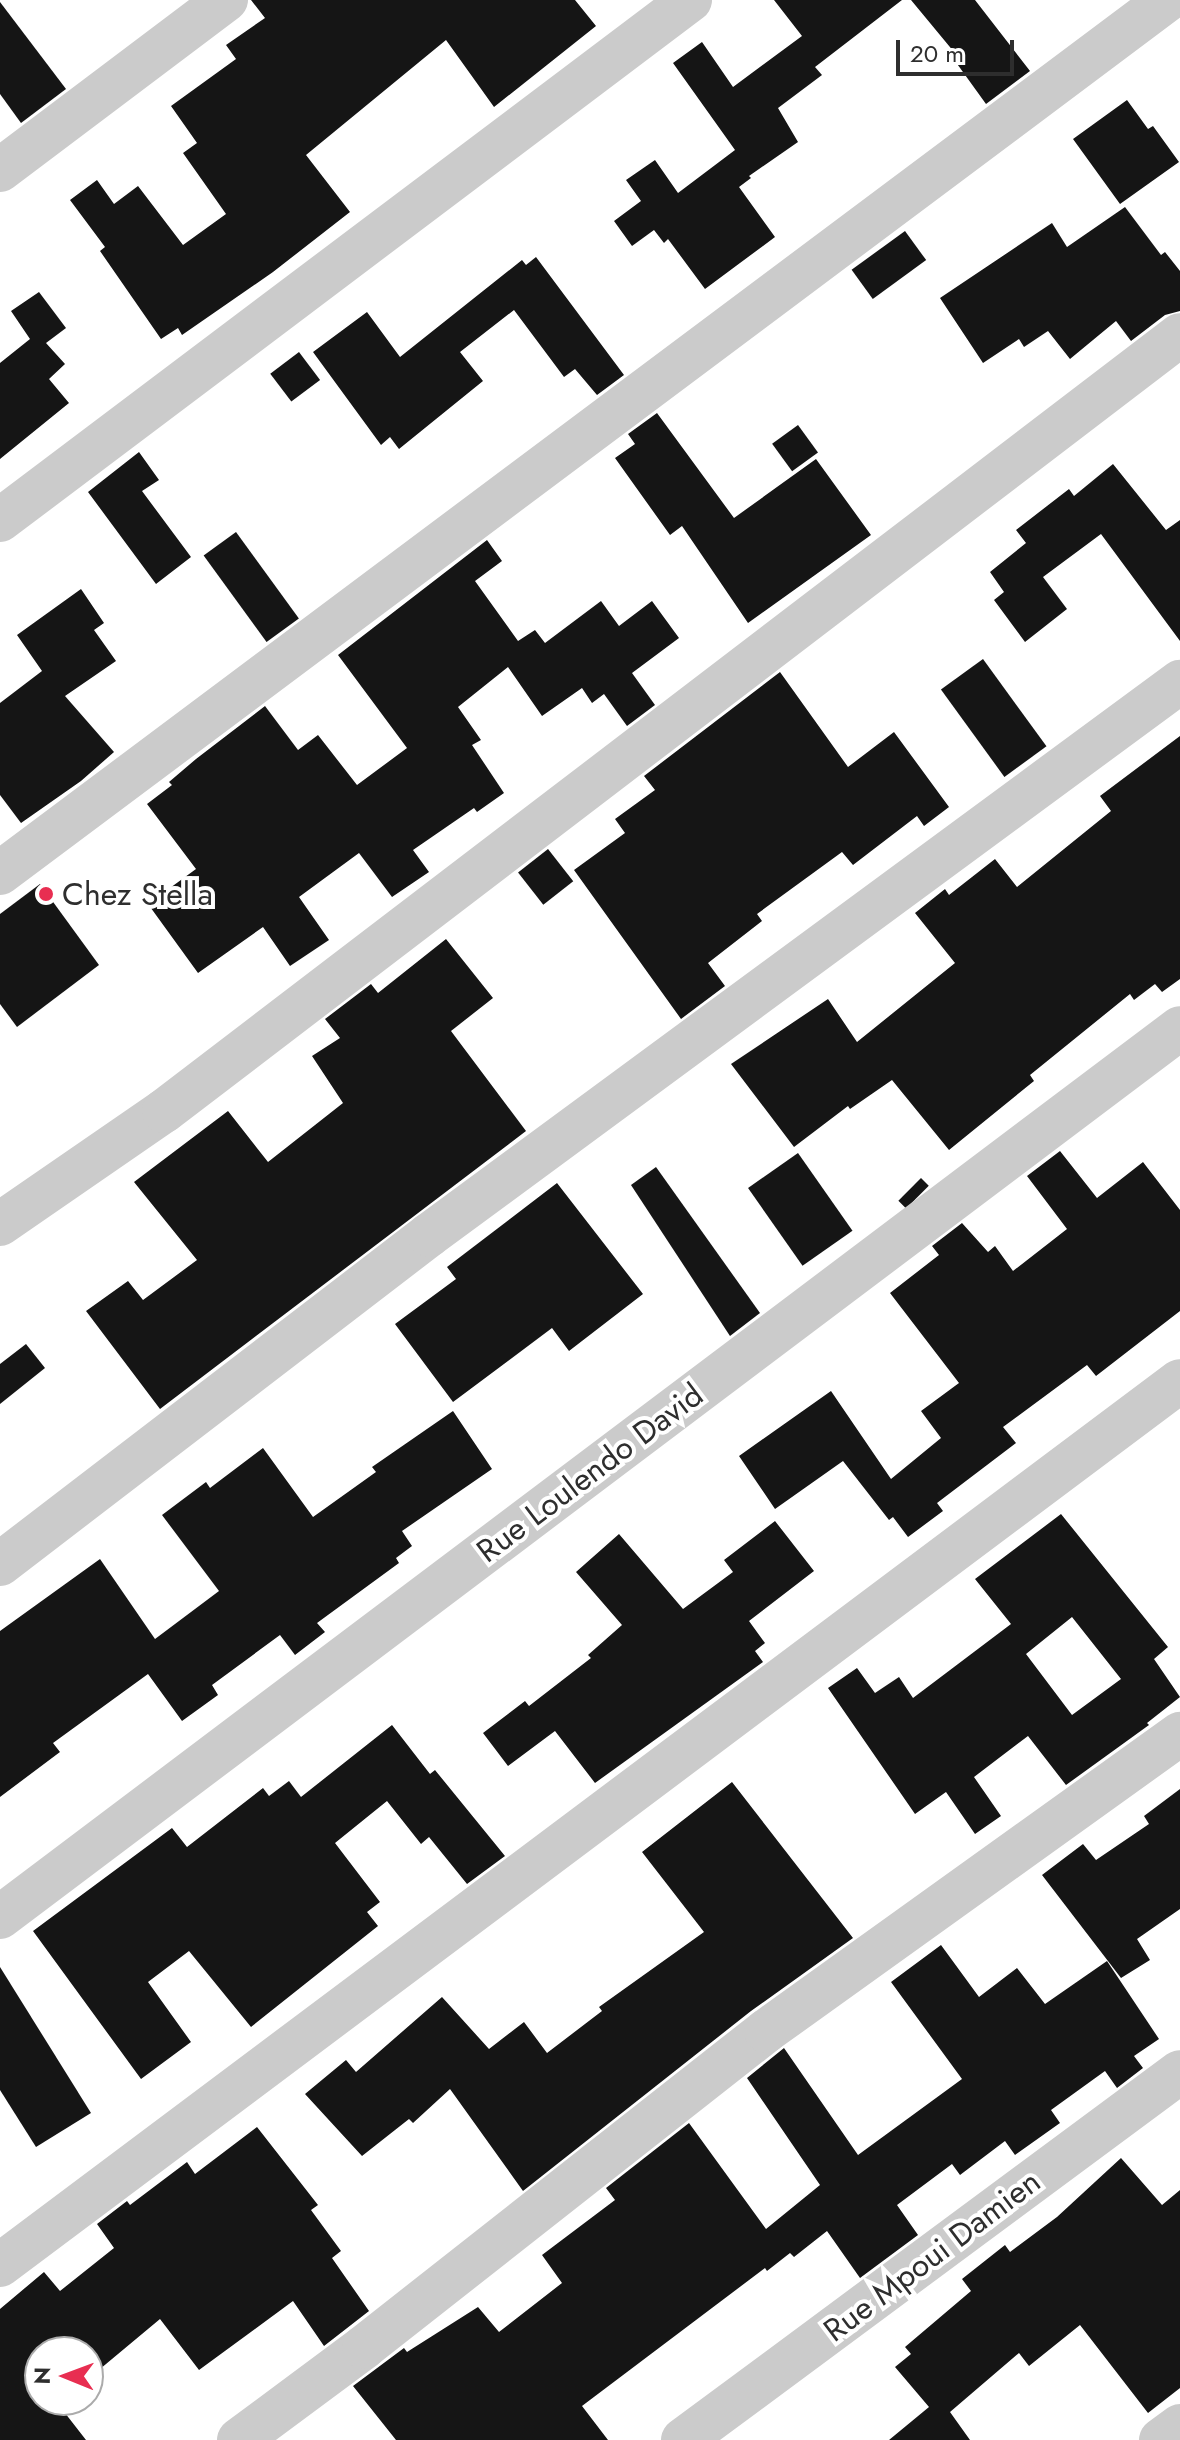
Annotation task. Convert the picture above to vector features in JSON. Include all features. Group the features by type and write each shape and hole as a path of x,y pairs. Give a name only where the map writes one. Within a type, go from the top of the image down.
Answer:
{"street":[{"path":"0,170 226,0"},
{"path":"0,520 690,0"},
{"path":"0,873 1167,0"},
{"path":"0,1224 164,1111 1180,335"},
{"path":"0,1564 429,1235 1180,682"},
{"name":"Rue Loulendo David","path":"0,1917 1180,1028"},
{"path":"0,2265 1180,1381"},
{"path":"239,2440 364,2347 766,2031 1180,1734"},
{"name":"Rue Mpoui Damien","path":"683,2440 1180,2072"},
{"path":"1161,2440 1180,2426"}],"building":[{"path":"251,0 575,0 596,26 494,107 446,40 306,155 350,212 273,272 182,335 178,328 161,339 100,251 105,247 70,200 97,180 114,204 138,186 183,245 226,214 183,153 197,143 171,106 236,59 226,45 265,18"},
{"path":"774,0 902,0 815,67 822,75 778,108 798,142 749,176 751,178 739,187 775,237 705,289 668,239 664,243 654,230 632,246 614,221 641,201 626,180 655,160 678,193 735,150 673,63 702,42 733,87 802,36"},
{"path":"911,0 975,0 1030,71 986,104 955,61 959,58"},
{"path":"0,2 66,89 21,123 0,94"},
{"path":"1127,100 1148,129 1153,126 1179,162 1120,204 1073,139"},
{"path":"1125,207 1161,255 1165,252 1180,271 1180,311 1165,315 1131,341 1116,321 1070,359 1048,331 1024,347 1019,339 983,363 940,298 1052,223 1067,247"},
{"path":"905,231 926,260 873,299 852,270"},
{"path":"536,257 624,375 597,395 575,369 564,377 514,310 460,352 483,381 399,449 390,437 381,445 313,352 367,312 400,357 522,260 526,265"},
{"path":"39,292 66,328 46,343 65,364 49,379 69,403 0,459 0,363 30,339 11,311"},
{"path":"299,352 320,380 291,402 270,374"},
{"path":"657,413 734,518 816,459 871,535 748,623 682,526 670,535 615,458 635,444 628,434"},
{"path":"798,425 818,453 792,471 772,444"},
{"path":"139,452 159,480 142,491 191,557 156,584 88,492"},
{"path":"1113,464 1166,530 1180,520 1180,641 1101,534 1043,577 1067,609 1025,642 994,600 1004,592 990,572 1026,543 1016,530 1069,489 1074,496"},
{"path":"236,532 299,619 267,642 204,556"},
{"path":"487,540 502,561 475,581 518,641 535,630 545,643 601,601 619,626 652,601 679,638 632,673 655,705 627,726 604,694 592,703 582,688 542,716 508,667 458,707 481,740 472,745 504,793 477,812 474,808 413,850 429,872 392,897 359,853 299,897 329,940 290,966 263,927 198,973 148,904 196,869 147,804 172,785 169,782 196,759 265,706 298,750 318,735 357,785 407,748 338,655"},
{"path":"81,589 104,623 94,630 116,661 65,696 114,752 81,781 21,823 0,795 0,703 42,671 17,635"},
{"path":"983,659 1046,746 1004,777 941,690"},
{"path":"780,672 848,767 894,732 949,807 924,826 917,816 853,865 842,852 757,914 762,921 708,963 725,986 681,1019 574,870 625,833 615,819 655,790 644,776"},
{"path":"1180,736 1180,979 1162,992 1155,984 1134,1000 1130,994 1030,1075 1034,1081 949,1150 892,1080 850,1109 848,1106 794,1147 731,1064 828,999 857,1042 955,963 915,913 945,889 949,895 995,859 1017,887 1111,811 1100,796"},
{"path":"548,849 573,881 543,905 518,872"},
{"path":"40,884 99,965 17,1027 0,1004 0,914"},
{"path":"446,939 493,998 451,1031 526,1131 160,1409 86,1311 128,1281 143,1300 197,1260 134,1182 228,1111 268,1162 343,1103 312,1056 340,1038 325,1019 371,984 378,993"},
{"path":"1060,1151 1097,1198 1143,1162 1180,1210 1180,1311 1096,1376 1087,1365 1003,1427 1016,1443 937,1503 943,1511 908,1537 893,1517 889,1520 843,1461 775,1509 739,1456 831,1391 891,1479 941,1438 921,1411 959,1383 890,1293 939,1255 932,1246 962,1223 988,1252 995,1246 1013,1271 1067,1229 1027,1176"},
{"path":"798,1153 852,1231 803,1266 748,1188"},
{"path":"656,1167 760,1313 730,1336 631,1185"},
{"path":"921,1178 929,1186 906,1208 898,1201"},
{"path":"557,1183 643,1294 569,1351 552,1328 453,1402 395,1324 456,1279 447,1267"},
{"path":"26,1344 45,1368 0,1404 0,1364"},
{"path":"453,1411 492,1469 402,1531 412,1546 396,1558 399,1563 317,1623 325,1632 295,1655 280,1635 212,1685 218,1695 182,1721 148,1674 53,1743 60,1752 0,1797 0,1631 100,1559 155,1639 219,1591 162,1515 206,1482 210,1488 263,1448 313,1517 376,1472 372,1467"},
{"path":"1061,1514 1168,1647 1154,1659 1180,1697 1147,1723 1149,1725 1066,1785 1028,1736 974,1777 1001,1816 975,1834 946,1792 915,1814 828,1688 857,1668 875,1693 899,1677 913,1698 1011,1624 975,1579","holes":["1072,1617 1121,1679 1072,1715 1026,1654"]},
{"path":"775,1521 814,1571 749,1621 765,1643 755,1651 763,1662 595,1783 555,1731 508,1766 483,1733 525,1701 529,1706 591,1658 588,1655 622,1625 576,1572 619,1534 683,1609 733,1572 724,1560"},
{"path":"392,1725 430,1774 435,1770 505,1856 467,1884 429,1837 421,1844 387,1801 335,1843 380,1902 367,1912 378,1926 251,2027 189,1951 148,1982 191,2042 141,2079 33,1931 172,1828 187,1847 263,1788 269,1796 289,1781 301,1797"},
{"path":"732,1782 853,1938 751,2011 523,2191 450,2089 413,2123 409,2119 362,2156 305,2094 346,2060 356,2072 442,1997 489,2049 524,2022 547,2053 602,2011 599,2007 704,1932 642,1852"},
{"path":"1180,1789 1180,1909 1137,1939 1150,1960 1121,1978 1042,1875 1083,1844 1096,1860 1149,1824 1144,1816"},
{"path":"941,1945 979,1997 1017,1968 1045,2004 1107,1961 1159,2039 1134,2056 1143,2068 1117,2088 1105,2071 1051,2110 1060,2123 1015,2155 1005,2141 960,2175 952,2164 897,2205 918,2235 860,2278 827,2231 794,2257 790,2253 767,2271 765,2268 582,2406 608,2440 396,2440 353,2386 404,2348 407,2352 478,2307 499,2332 562,2283 542,2255 615,2200 606,2188 689,2123 766,2229 820,2185 747,2078 784,2048 858,2155 962,2079 891,1982"},
{"path":"0,1967 91,2113 36,2147 0,2090"},
{"path":"257,2127 318,2205 311,2210 341,2251 332,2258 369,2311 324,2346 293,2301 199,2370 160,2319 104,2366 104,2336 24,2336 24,2416 67,2416 86,2440 0,2440 0,2309 44,2272 60,2291 114,2248 97,2224 127,2201 130,2205 187,2162 195,2174"},
{"path":"1121,2158 1162,2205 1180,2190 1180,2388 1148,2413 1080,2325 1029,2366 1019,2353 950,2412 970,2440 889,2440 929,2407 895,2367 911,2354 905,2347 971,2291 962,2279 1005,2245 1010,2252 1057,2217"}],"place":[{"name":"Chez Stella","path":"46,894"}]}
